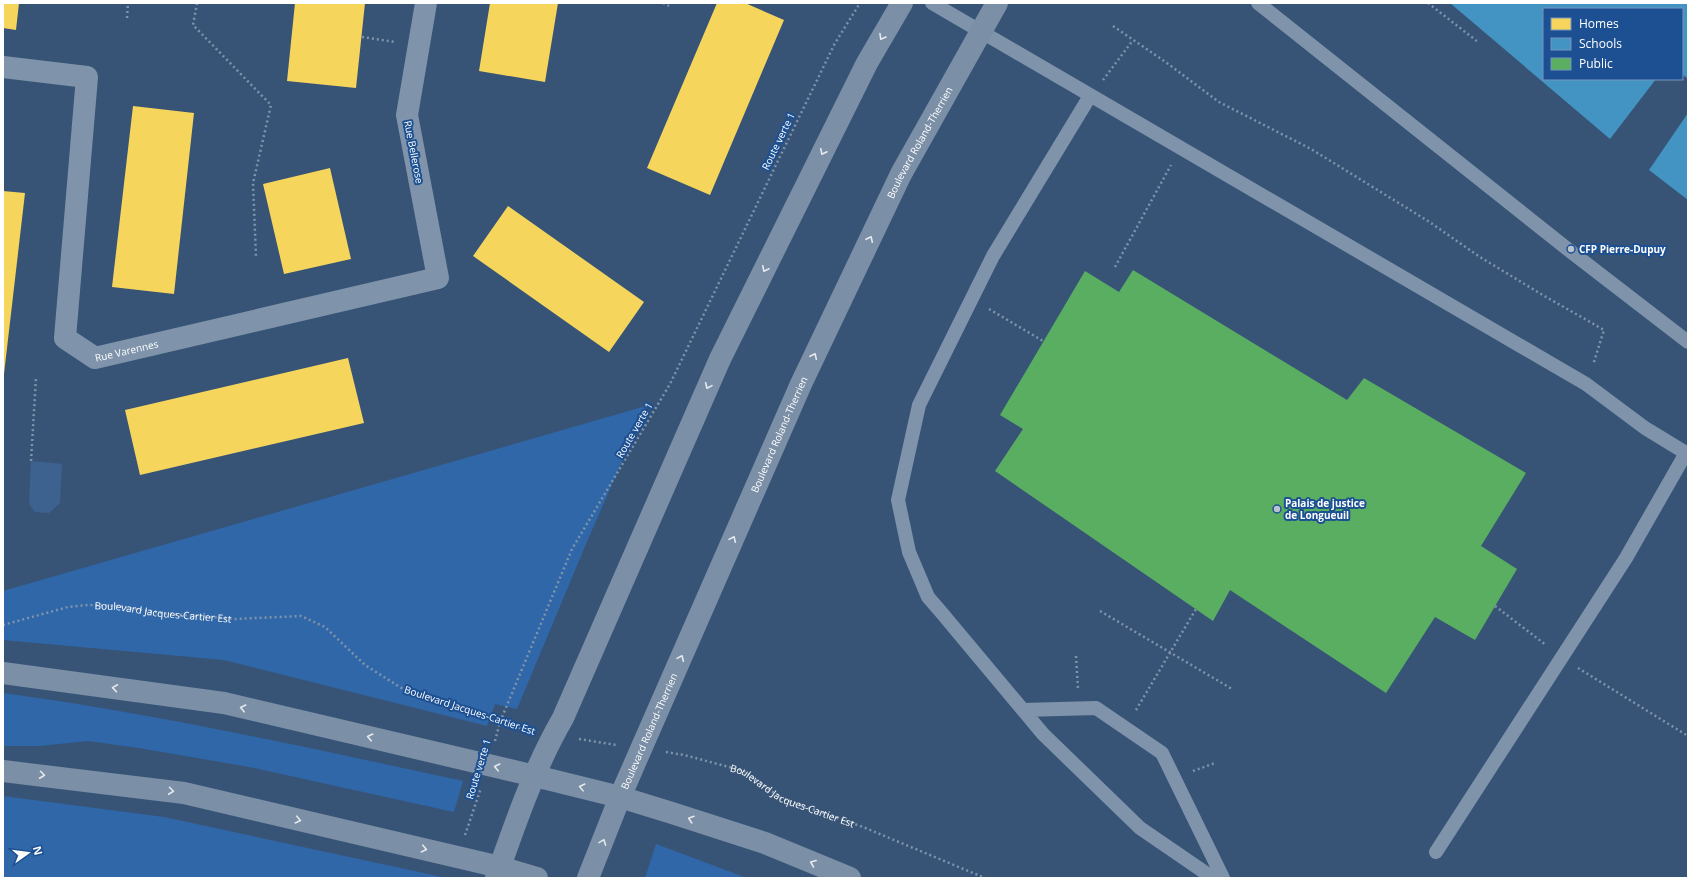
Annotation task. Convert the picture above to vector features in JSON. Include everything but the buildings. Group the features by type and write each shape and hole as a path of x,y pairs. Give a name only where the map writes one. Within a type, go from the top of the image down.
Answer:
{"main road":[{"path":"498,872 535,776 553,735 563,718 720,358 867,63 902,3"},
{"name":"Boulevard Roland-Therrien","path":"588,878 641,748 807,370 901,174 997,3"},
{"path":"3,673 224,703 535,776 620,797 765,843 850,878"},
{"path":"3,771 184,793 458,857 498,872 537,878"}],"street":[{"name":"Rue Bellerose","path":"426,3 407,115 438,278"},
{"name":"Rue Varennes","path":"3,67 86,77 65,338 95,358 438,278"}],"lane":[{"path":"932,3 1180,149 1586,384 1645,428 1687,454 1626,558 1436,852"},
{"path":"1258,3 1576,256 1688,342"},
{"path":"1090,96 993,256 919,405 898,500 909,552 928,597 1043,734 1140,828 1213,878"},
{"path":"1023,710 1096,708 1162,753 1223,878"}],"path":[{"path":"127,18 128,3"},
{"path":"197,3 193,25 271,105 253,183 256,257"},
{"path":"663,3 669,6"},
{"name":"Route verte 1","path":"458,857 488,765 500,722 572,549 670,384 834,45 860,3"},
{"path":"1428,3 1478,42"},
{"path":"1113,26 1219,102 1311,149 1428,221 1480,257 1540,294 1604,330 1586,384"},
{"path":"362,37 419,46"},
{"path":"1090,96 1133,40"},
{"path":"1115,267 1180,149"},
{"path":"972,299 1043,341"},
{"path":"31,461 36,378"},
{"name":"Boulevard Jacques-Cartier Est","path":"3,625 68,607 88,605 117,606 160,613 235,619 301,616 325,627 365,665 403,688 522,729 684,755 744,771 781,798 863,827 985,878"},
{"path":"1495,606 1562,657 1688,736"},
{"path":"1126,728 1196,610"},
{"path":"1100,611 1232,689"},
{"path":"1076,656 1080,708"}],"shaded area":[{"path":"646,406 517,709 495,704 487,726 224,660 3,640 3,591"},
{"path":"31,461 62,464 60,503 49,513 35,512 29,504"},
{"path":"3,693 61,701 176,721 463,781 454,812 249,767 139,748 88,741 40,746 3,746"},
{"path":"3,796 164,817 447,878 3,878"},
{"path":"656,844 747,878 645,878"}],"place":[{"name":"CFP Pierre-Dupuy","path":"1571,249"},
{"name":"Palais de justice de Longueuil","path":"1277,509"}]}
